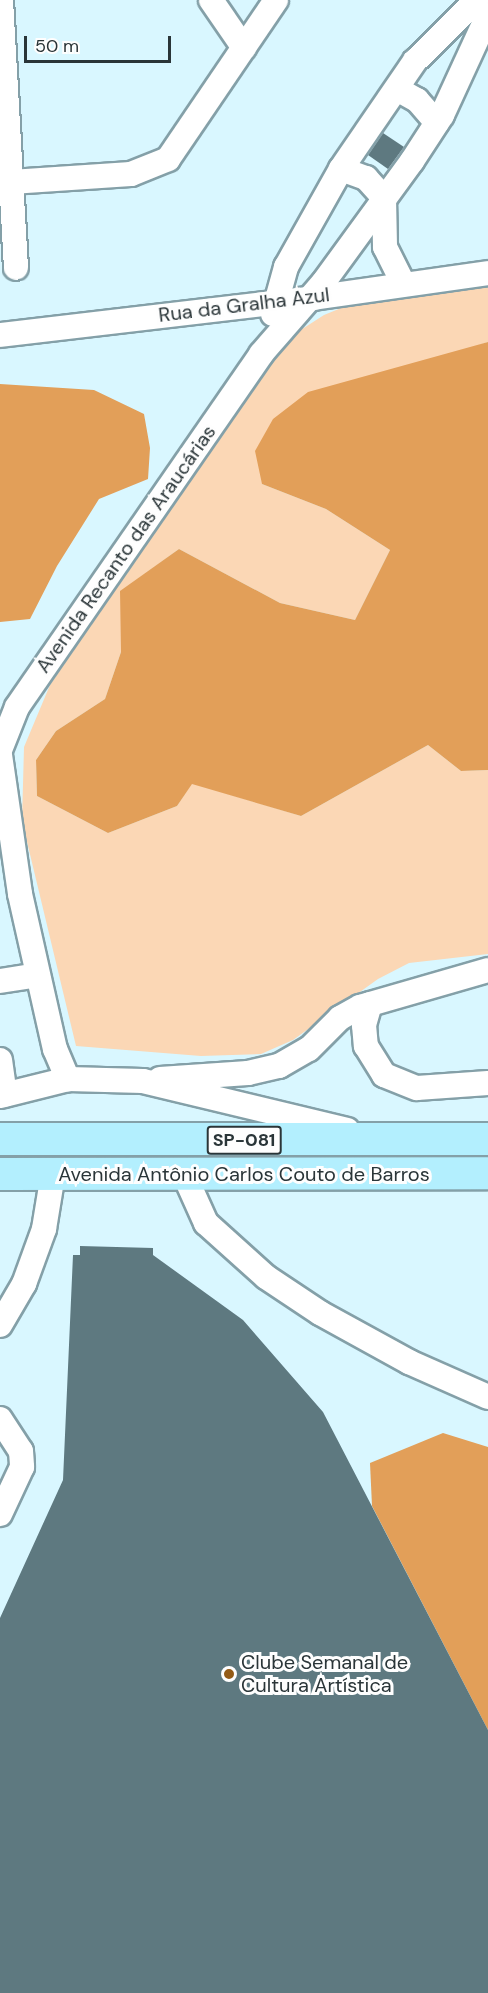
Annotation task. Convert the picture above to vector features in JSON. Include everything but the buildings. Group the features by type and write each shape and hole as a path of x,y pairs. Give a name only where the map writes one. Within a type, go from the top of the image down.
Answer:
{"main road":[{"name":"Avenida Antônio Carlos Couto de Barros","path":"0,1139 488,1139"},
{"name":"Avenida Antônio Carlos Couto de Barros","path":"0,1174 488,1173"}],"street":[{"path":"1,0 16,268"},
{"path":"211,0 244,48"},
{"path":"11,182 131,174 168,159 276,0"},
{"name":"Avenida Recanto das Araucárias","path":"261,354 286,267 341,169 416,61 477,0"},
{"name":"Avenida Recanto das Araucárias","path":"0,750 17,707 261,354 308,298 384,198 437,123 488,15"},
{"path":"397,89 417,100 437,123"},
{"path":"341,169 366,178 384,198 385,247 403,283"},
{"name":"Rua da Gralha Azul","path":"0,335 308,298 488,273"},
{"path":"0,754 20,894 55,1049 68,1079"},
{"path":"0,1060 2,1095 68,1079 143,1081 248,1073 279,1066 309,1048 340,1018 370,1004 488,969"},
{"path":"0,981 38,975"},
{"path":"370,1004 364,1025 366,1046 384,1075 417,1088 488,1083"},
{"path":"143,1081 396,1140"},
{"path":"0,1325 24,1284 44,1229 53,1174"},
{"path":"184,1174 206,1223 266,1277 320,1313 409,1362 488,1397"},
{"path":"0,1419 21,1451 22,1467 0,1514"}],"shaded area":[{"path":"488,279 488,342 444,357 262,484 326,509 390,550 355,620 280,603 179,549 121,591 121,652 105,699 56,731 36,760 37,796 108,833 177,806 192,783 301,816 428,745 461,771 488,770 488,954 409,963 378,979 293,1040 261,1054 201,1056 76,1046 22,821 24,747 50,685 268,363 296,333 324,315 373,295"},
{"path":"488,342 488,770 461,771 428,745 301,816 192,784 177,806 108,833 37,796 36,760 56,731 105,699 121,652 120,591 179,549 280,603 355,620 390,550 326,509 262,484 255,451 273,419 308,392"},
{"path":"0,384 94,390 144,414 150,448 148,479 99,499 57,566 30,619 0,622"},
{"path":"443,1433 488,1447 488,1730 372,1506 370,1463"}],"place":[{"name":"Clube Semanal de Cultura Artística","path":"229,1674"}]}
